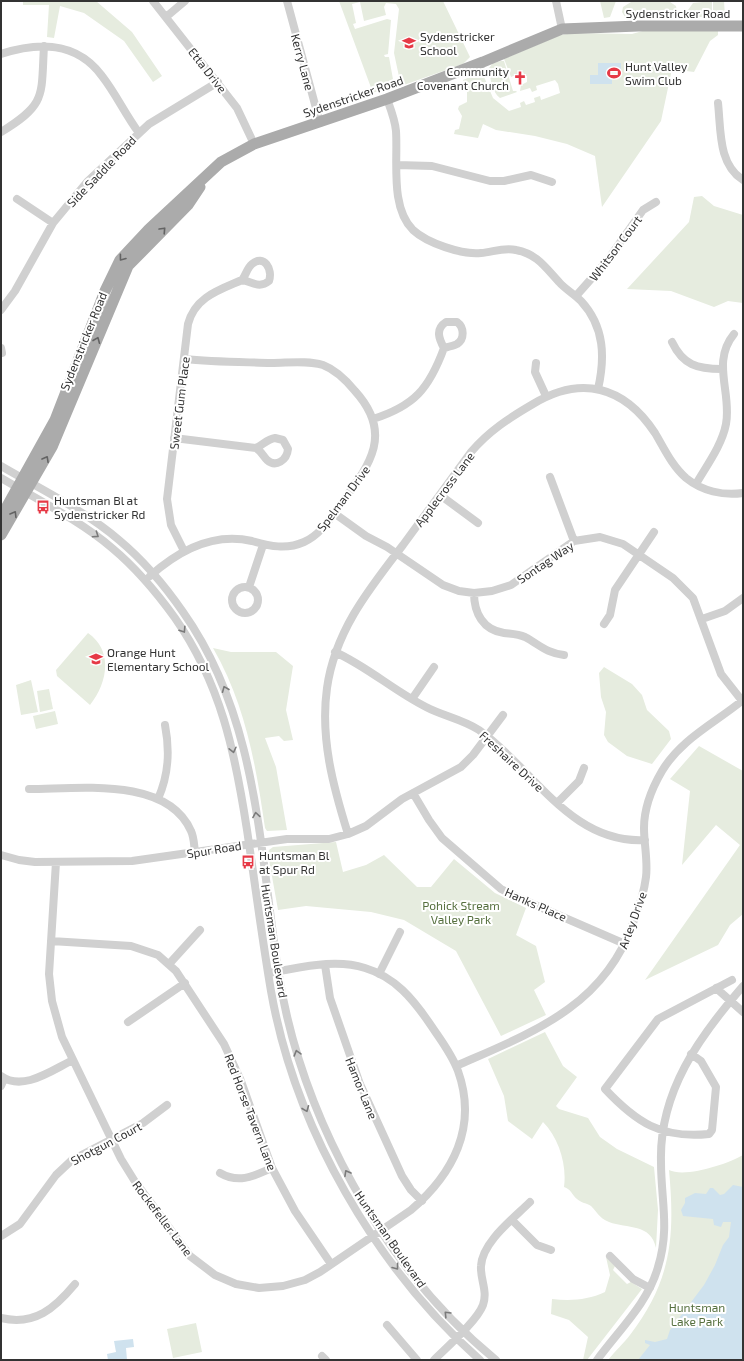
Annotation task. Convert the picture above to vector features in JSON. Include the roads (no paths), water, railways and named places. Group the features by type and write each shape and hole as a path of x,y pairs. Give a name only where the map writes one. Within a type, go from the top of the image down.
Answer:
{"main road":[{"name":"Sydenstricker Road","path":"1,535 25,486 54,420 105,291 120,260 130,248 221,162 254,144 320,123 387,99 483,62 562,29 638,26 743,26"},
{"name":"Sydenstricker Road","path":"1,517 25,486"}],"street":[{"name":"Etta Drive","path":"153,1 237,108 254,144"},
{"path":"166,17 185,1"},
{"name":"Kerry Lane","path":"287,1 320,123"},
{"path":"556,1 562,29"},
{"path":"1,54 21,47 44,46 69,51 90,64 102,76 139,133"},
{"path":"1,132 26,116 38,99 41,88 44,46"},
{"name":"Side Saddle Road","path":"1,310 15,291 54,223 87,182 155,120 218,82"},
{"path":"387,99 395,125 398,198 401,210 409,224 420,236 436,244 468,253 481,253 506,249 526,252 543,263 560,283 576,296 593,317 602,340 603,362 598,389"},
{"path":"718,103 724,156 731,170 743,180"},
{"path":"397,165 432,166 490,181 504,181 531,175 552,182"},
{"path":"17,199 54,223"},
{"name":"Whitson Court","path":"576,296 607,261 643,210 656,202"},
{"name":"Sweet Gum Place","path":"184,551 171,525 167,506 188,324 197,305 212,293 242,280"},
{"path":"696,484 715,452 726,423 727,409 722,370 725,347 734,334"},
{"path":"672,342 677,353 690,364 704,368 722,370"},
{"path":"373,419 398,410 420,393 433,375 444,348"},
{"name":"Spelman Drive","path":"145,580 184,551 197,545 221,540 243,540 263,545 288,547 306,541 318,532 363,474 370,460 375,438 373,419 365,403 338,373 322,365 184,359"},
{"path":"536,363 536,372 546,396"},
{"name":"Applecross Lane","path":"348,834 332,780 326,735 327,687 335,652 354,612 471,452 489,433 546,396 570,388 586,387 598,389 619,398 642,417 677,469 686,478 696,484 718,492 743,493"},
{"path":"174,438 256,448"},
{"name":"Huntsman Boulevard","path":"1,466 25,486 103,540 121,555 145,580 183,630 203,664 217,697 235,759 268,973 278,1024 305,1107 336,1174 374,1236 422,1301 456,1338 480,1360"},
{"path":"550,477 574,541"},
{"name":"Huntsman Boulevard","path":"1,478 25,486 109,532 128,548 153,574 192,625 212,660 230,702 245,749 278,971 288,1022 314,1103 345,1170 382,1230 430,1294 463,1330 496,1360"},
{"path":"440,494 478,523"},
{"name":"Sontag Way","path":"334,513 366,536 396,553 443,585 459,591 474,593 492,591 511,585 574,541 593,537 607,538 623,544 685,588 697,604 714,658 721,674 743,701"},
{"path":"604,624 610,615 615,590 654,532"},
{"path":"249,587 263,545"},
{"path":"474,593 475,609 481,620 488,627 501,632 524,637 551,653 564,655"},
{"path":"702,619 725,611 743,598"},
{"name":"Freshaire Drive","path":"335,652 350,659 429,709 468,723 488,736 571,816 598,832 625,840 645,840"},
{"path":"412,699 434,667"},
{"name":"Arley Drive","path":"456,1066 504,1046 570,1010 603,979 625,944 644,891 646,875 644,826 649,802 656,782 666,765 690,738 743,701"},
{"name":"Spur Road","path":"1,855 19,860 56,862 132,861 260,842 287,839 329,838 348,834 366,826 396,803 461,767 473,755 503,715"},
{"path":"158,799 163,788 168,767 168,749 165,725"},
{"path":"557,803 579,781 584,768"},
{"path":"29,789 114,789 139,793 158,799 177,810 185,820 194,837 195,852"},
{"name":"Hanks Place","path":"414,793 429,820 442,838 501,888 519,898 625,944"},
{"name":"Rockefeller Lane","path":"56,862 50,974 52,1001 62,1037 111,1140 134,1180 183,1247 198,1263 215,1275 243,1286 275,1288 305,1280 374,1236 432,1192 446,1174 461,1139 464,1120 464,1102 456,1066 443,1043 412,999 394,983 380,974 349,964 324,965 268,973"},
{"path":"170,963 200,930"},
{"path":"380,974 400,932"},
{"name":"Red Horse Tavern Lane","path":"51,941 131,946 152,953 170,963 214,1026 230,1055 272,1168 295,1211 331,1264"},
{"name":"Hamor Lane","path":"324,965 330,998 360,1084 402,1176 411,1190 422,1201"},
{"path":"691,1054 701,1061 716,1087 712,1130 709,1134 697,1136 662,1131 644,1123 620,1106 605,1089 658,1018 732,980"},
{"path":"128,1022 185,983"},
{"path":"597,1360 639,1307 650,1288 658,1268 665,1234 665,1211 661,1164 662,1131 673,1090 691,1054 730,1001 743,986"},
{"path":"716,988 743,1012"},
{"path":"2,1080 18,1082 28,1081 72,1060"},
{"name":"Shotgun Court","path":"1,1236 12,1230 23,1221 65,1166 80,1155 143,1123 167,1105"},
{"path":"220,1173 228,1177 241,1179 254,1176 272,1168"},
{"path":"434,1360 476,1317 483,1305 485,1292 481,1267 483,1255 491,1241 530,1202"},
{"path":"512,1220 537,1245 551,1250"},
{"path":"610,1256 633,1279 650,1288"},
{"path":"1,1318 17,1320 39,1315 57,1305 75,1284"},
{"path":"388,1324 417,1360"}],"water":[{"path":"598,63 621,63 621,72 612,72 612,84 590,84 590,75 598,75"},
{"path":"733,1185 743,1187 743,1360 638,1360 650,1345 645,1343 645,1340 655,1342 667,1339 670,1330 704,1285 715,1265 723,1245 729,1237 731,1222 723,1222 721,1227 714,1225 713,1219 683,1216 681,1210 685,1203 685,1198 695,1193 706,1194 710,1188 713,1188 720,1195 724,1194"},
{"path":"133,1339 134,1347 126,1348 127,1360 108,1360 107,1354 116,1352 114,1341"}],"place":[{"name":"Sydenstricker School","path":"409,43"},
{"name":"Hunt Valley Swim Club","path":"614,73"},
{"name":"Community Covenant Church","path":"520,78"},
{"name":"Huntsman Bl at Sydenstricker Rd","path":"43,507"},
{"name":"Orange Hunt Elementary School","path":"96,659"},
{"name":"Huntsman Bl at Spur Rd","path":"248,862"}],"park label":[{"name":"Pohick Stream Valley Park","path":"461,912"},
{"name":"Huntsman Lake Park","path":"697,1314"}]}
